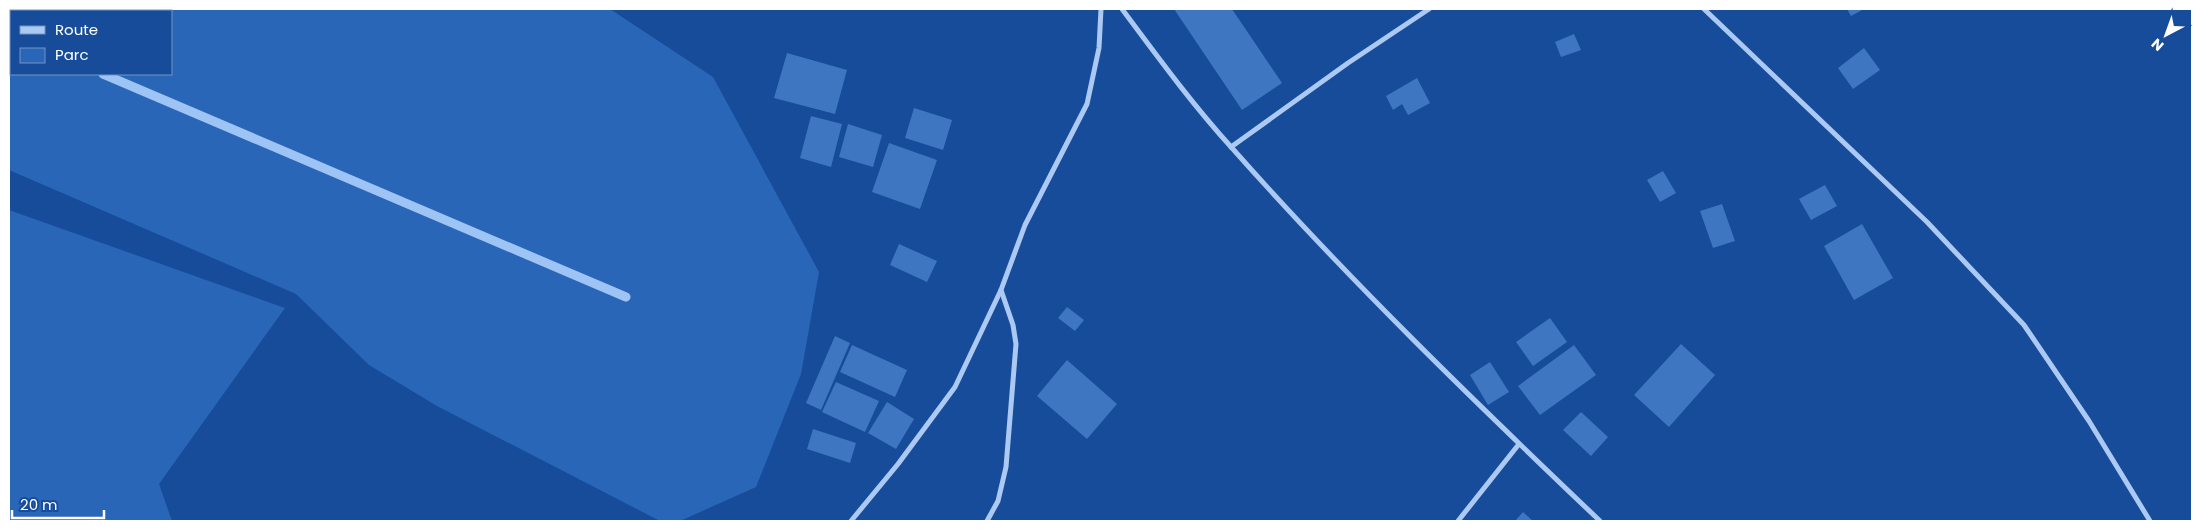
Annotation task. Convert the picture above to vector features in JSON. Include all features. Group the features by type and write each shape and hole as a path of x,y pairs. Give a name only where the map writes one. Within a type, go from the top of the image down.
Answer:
{"street":[{"path":"851,521 898,464 955,387 1002,290 1026,225 1087,104 1100,48 1101,9"},
{"path":"1122,9 1170,73 1231,147 1350,276 1519,444 1600,521"},
{"path":"1231,147 1348,63 1429,9"},
{"path":"1704,9 1928,222 2024,325 2089,421 2150,521"},
{"path":"987,521 998,501 1006,467 1016,344 1013,325 1002,290"},
{"path":"1458,521 1519,444"}],"green space":[{"path":"9,9 610,9 713,77 819,272 801,374 756,487 680,521 660,521 437,406 369,365 296,294 9,170"},
{"path":"9,210 285,308 159,484 172,521 9,521"}],"building":[{"path":"1174,9 1232,9 1282,83 1242,110"},
{"path":"1847,9 1864,9 1851,16"},
{"path":"1574,34 1581,50 1561,57 1555,42"},
{"path":"1864,48 1880,70 1853,89 1838,68"},
{"path":"787,53 847,70 835,114 774,98"},
{"path":"1417,78 1430,103 1408,115 1402,104 1393,110 1386,96"},
{"path":"914,108 952,120 943,150 905,138"},
{"path":"811,116 842,124 831,167 800,158"},
{"path":"848,124 882,135 873,167 839,157"},
{"path":"889,143 937,160 920,209 872,192"},
{"path":"1663,171 1676,193 1660,202 1647,180"},
{"path":"1825,185 1837,206 1811,220 1799,199"},
{"path":"1722,204 1735,241 1713,248 1700,211"},
{"path":"1862,224 1893,278 1854,300 1824,246"},
{"path":"899,244 937,261 927,282 890,265"},
{"path":"1067,307 1084,320 1075,331 1058,318"},
{"path":"1550,318 1567,342 1533,366 1516,342"},
{"path":"835,336 850,343 821,410 806,403"},
{"path":"1681,344 1715,375 1669,427 1634,395"},
{"path":"852,345 907,370 895,397 840,372"},
{"path":"1574,345 1596,375 1540,415 1518,386"},
{"path":"1067,360 1117,404 1087,439 1037,396"},
{"path":"1490,362 1509,392 1488,405 1470,375"},
{"path":"836,382 879,401 865,432 822,412"},
{"path":"887,402 914,419 896,449 868,433"},
{"path":"1581,412 1608,437 1591,456 1563,430"},
{"path":"813,429 856,443 850,463 807,449"},
{"path":"1523,512 1533,521 1515,521"}],"waterway":[{"path":"105,75 626,297"}]}
